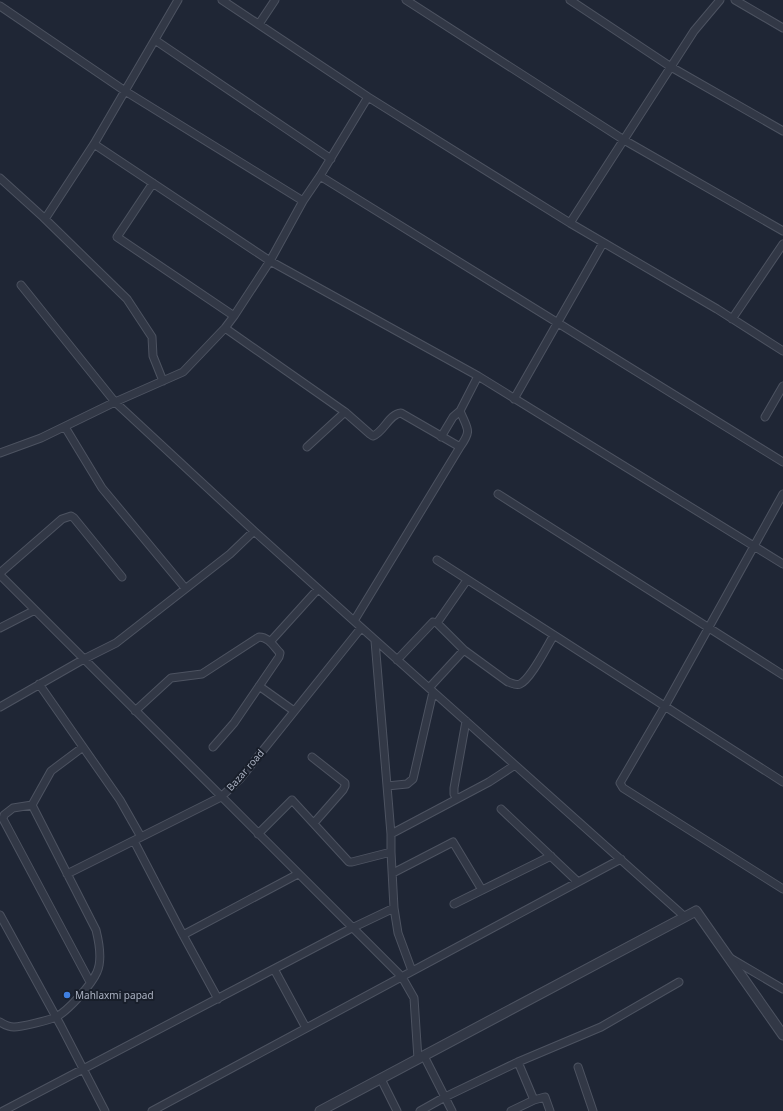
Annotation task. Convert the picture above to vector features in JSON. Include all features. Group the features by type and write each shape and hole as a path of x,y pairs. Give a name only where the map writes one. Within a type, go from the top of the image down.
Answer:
{"street":[{"path":"45,219 94,144 178,0"},
{"path":"222,0 368,97 602,243 732,319 783,351"},
{"path":"259,24 275,0"},
{"path":"406,0 624,140 783,231"},
{"path":"570,0 671,67 783,131"},
{"path":"570,223 694,32 720,0"},
{"path":"735,0 783,28"},
{"path":"0,6 125,91 303,202"},
{"path":"155,40 331,159"},
{"path":"0,454 41,438 115,402 183,372 225,328 234,316 270,261 303,202 368,97"},
{"path":"94,144 270,261 478,376 783,564"},
{"path":"320,176 783,462"},
{"path":"0,178 45,219 127,299 152,336 153,356 163,381"},
{"path":"153,183 117,237 234,316"},
{"path":"514,399 602,243"},
{"path":"732,319 783,244"},
{"path":"21,285 115,402 375,641 685,917"},
{"path":"225,328 345,412 372,435 377,434 395,415 401,413 460,447"},
{"path":"441,437 453,416 460,411 478,376"},
{"path":"766,417 783,386"},
{"path":"354,621 467,437 468,430 460,411"},
{"path":"307,447 345,412"},
{"path":"65,427 102,488 185,588"},
{"path":"498,494 783,675"},
{"path":"783,494 665,706 620,783 621,786 783,889"},
{"path":"122,577 71,516 62,519 0,574 402,977 414,998 421,1058 452,1111"},
{"path":"0,707 84,659 116,643 230,554 254,531"},
{"path":"437,560 783,782"},
{"path":"437,623 467,580"},
{"path":"270,642 318,589"},
{"path":"0,628 35,610"},
{"path":"397,660 433,622 437,623 464,650 508,682 515,685 520,684 526,679 554,635"},
{"name":"Bazar road","path":"67,874 221,797 240,779 361,628"},
{"path":"136,711 171,678 202,674 260,637 264,637 280,653 279,657 234,723 213,747"},
{"path":"375,641 391,834 394,908 398,933 412,971"},
{"path":"387,786 407,784 413,778 431,690 464,650"},
{"path":"39,684 120,800 141,837"},
{"path":"258,686 294,711"},
{"path":"457,799 454,794 454,788 466,722"},
{"path":"32,805 51,771 83,747"},
{"path":"312,757 345,782 342,790 314,823"},
{"path":"391,834 489,782 515,765"},
{"path":"258,834 292,800 349,862 391,852"},
{"path":"0,1022 8,1026 16,1027 56,1017 77,1000 96,973 99,965 98,937 96,930 32,805"},
{"path":"32,805 13,808 7,812 4,815 5,824 90,982"},
{"path":"501,810 578,882"},
{"path":"134,841 218,999"},
{"path":"393,873 453,842 482,890"},
{"path":"454,904 551,856"},
{"path":"152,1111 621,859"},
{"path":"183,935 298,874"},
{"path":"3,1111 352,928 394,908"},
{"path":"320,1111 696,911 783,1035"},
{"path":"0,915 105,1111"},
{"path":"728,956 783,989"},
{"path":"274,969 306,1028"},
{"path":"420,1111 445,1097 518,1062 601,1027 679,982"},
{"path":"518,1062 534,1100"},
{"path":"578,1068 592,1111"},
{"path":"381,1079 397,1111"},
{"path":"511,1111 534,1100 545,1097 550,1111"}],"place":[{"name":"Mahlaxmi papad","path":"67,995"}]}
